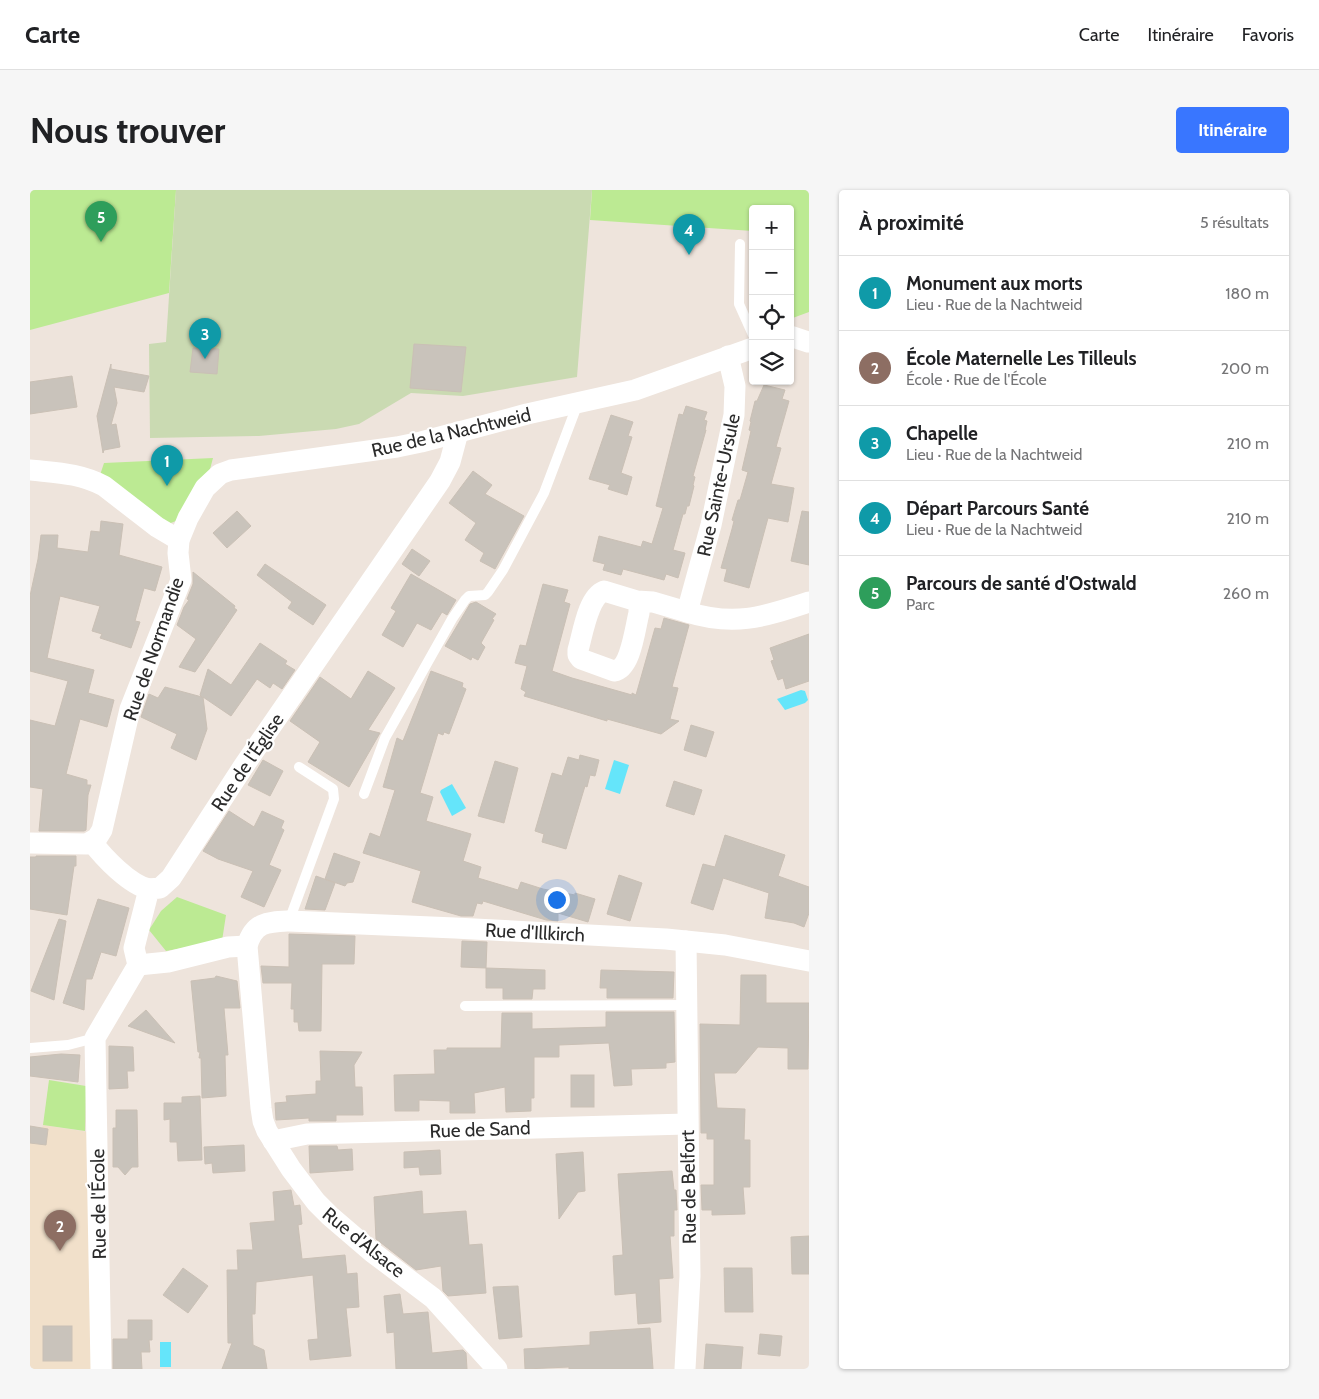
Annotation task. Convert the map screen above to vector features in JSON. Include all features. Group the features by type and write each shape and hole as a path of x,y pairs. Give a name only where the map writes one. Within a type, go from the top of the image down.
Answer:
{"street":[{"name":"Rue de la Nachtweid","path":"179,540 188,518 205,488 220,474 230,470 397,447 527,414 635,390 749,349"},
{"name":"Rue Sainte-Ursule","path":"687,612 711,525 734,415 736,386 728,356"},
{"name":"Rue de l'Église","path":"149,889 160,888 171,878 243,767 440,481 450,462 458,432"},
{"path":"30,470 71,474 96,482 104,486 157,527 179,540"},
{"name":"Rue de Normandie","path":"92,842 98,838 102,830 135,694 181,580 178,553 179,540"},
{"path":"637,601 652,602 713,620 736,620 767,616 809,602"},
{"path":"30,843 87,844 92,842 103,855 132,881 143,888 149,889 134,948 138,965 95,1038"},
{"name":"Rue d'Illkirch","path":"247,946 251,935 261,925 289,921 445,927 686,941 725,945 809,961"},
{"name":"Rue de Belfort","path":"685,1369 690,1276 686,941"},
{"path":"138,965 168,962 228,947 247,946"},
{"name":"Rue d'Alsace","path":"247,946 261,1108 263,1121 273,1141 316,1202 372,1252 433,1298 497,1369"},
{"name":"Rue de l'École","path":"95,1038 100,1369"},
{"name":"Rue de Sand","path":"273,1141 307,1134 687,1124"}],"lane":[{"path":"740,244 739,304 749,326"},
{"path":"364,794 385,738 452,619 469,596 485,595 488,592 533,517 556,466 578,403"},
{"path":"289,921 334,799 333,789 299,767"},
{"path":"465,1006 686,1005"},
{"path":"30,1048 68,1045 95,1038"}],"shaded area":[{"path":"43,1125 88,1132 92,1369 30,1369 30,1126 42,1128"}],"green space":[{"path":"30,190 176,190 169,293 30,330"},
{"path":"176,190 592,190 577,377 463,396 411,393 359,424 336,429 259,436 150,438 149,344 166,342"},
{"path":"592,190 809,190 809,312 794,318 794,205 749,205 749,231 590,220"},
{"path":"213,458 209,473 176,521 168,524 100,475 104,463"},
{"path":"177,897 226,915 222,941 166,951 149,930 161,911"},
{"path":"49,1080 86,1086 85,1131 43,1125"}],"water":[{"path":"801,690 805,691 808,700 805,703 785,710 777,699"},
{"path":"614,760 629,765 620,794 605,789"},
{"path":"452,784 466,808 452,816 440,792"},
{"path":"160,1342 171,1342 171,1367 160,1367"}],"building":[{"path":"414,344 466,347 461,392 410,388"},
{"path":"193,348 219,349 217,374 190,372"},
{"path":"111,364 111,369 149,376 144,392 114,387 117,403 111,425 116,424 120,447 104,450 103,453 97,416"},
{"path":"72,376 77,407 30,414 30,382"},
{"path":"764,385 785,390 782,399 789,401 776,447 781,448 771,484 794,488 788,522 768,518 749,588 724,581 727,569 721,568 734,521 732,520 748,472 742,470 751,431 749,430 750,421 755,401 757,401"},
{"path":"686,406 707,412 704,420 707,421 693,476 695,477 694,486 689,506 687,506 685,514 683,514 673,550 685,553 678,578 666,574 664,580 623,569 621,575 603,570 605,564 593,561 599,536 641,547 643,541 652,544 663,508 656,506 679,414 683,415"},
{"path":"611,415 633,422 628,436 632,437 621,473 632,477 627,495 608,489 610,485 589,479"},
{"path":"473,471 492,485 485,494 524,516 495,569 480,561 484,553 465,540 476,523 449,503"},
{"path":"237,511 251,526 227,548 213,533"},
{"path":"802,511 809,512 809,565 791,561"},
{"path":"101,521 123,524 119,555 162,567 155,591 144,588 135,621 140,622 131,648 100,638 102,634 92,631 100,606 60,596 47,658 94,670 88,693 114,700 107,727 80,719 66,774 87,780 87,785 91,785 88,795 86,830 39,831 43,789 30,787 30,720 55,726 68,681 30,671 30,596 41,535 58,535 57,548 88,552 91,531 100,532"},
{"path":"412,549 430,561 419,576 402,564"},
{"path":"265,564 326,605 313,625 288,608 292,602 257,575"},
{"path":"193,572 235,606 234,608 237,610 195,672 179,667 196,639 177,625 189,600 187,599 193,584"},
{"path":"411,574 456,600 447,615 442,612 431,630 417,623 403,647 382,635 396,611 391,608"},
{"path":"543,584 568,590 564,602 570,604 552,671 632,695 632,693 636,695 655,628 661,629 664,618 689,625 672,687 678,688 670,719 679,721 661,734 607,719 607,721 524,696 526,692 521,689 527,666 515,663 520,645 526,646"},
{"path":"476,602 496,614 481,643 485,647 478,660 472,657 471,660 445,646 470,604"},
{"path":"809,634 809,681 786,689 783,678 778,680 771,661 774,660 770,648"},
{"path":"260,643 287,661 285,664 295,670 282,689 273,683 270,688 257,679 231,716 203,697 207,729 196,760 171,748 177,734 141,717 149,694 158,698 165,687 202,697 200,695 208,669 231,685"},
{"path":"368,671 395,688 368,730 380,733 349,787 308,762 320,742 290,721 320,677 351,699"},
{"path":"431,671 463,683 462,687 466,689 449,734 444,732 443,735 438,733 420,793 433,797 426,821 471,834 463,861 481,867 478,878 518,890 521,882 543,889 575,895 575,893 595,899 588,922 558,913 558,921 546,920 483,901 482,904 477,903 473,916 461,916 412,902 421,871 363,853 370,833 380,837 395,790 383,787 397,738 403,741"},
{"path":"691,725 714,732 706,757 684,750"},
{"path":"580,755 599,760 595,776 590,775 587,787 585,786 566,849 542,842 544,834 535,831 552,773 562,776 568,757 579,760"},
{"path":"263,760 283,771 270,796 248,785"},
{"path":"495,761 518,768 504,823 478,816"},
{"path":"674,781 702,790 694,815 666,806"},
{"path":"229,811 254,827 262,811 284,821 281,828 284,830 269,865 281,870 264,907 241,897 253,871 218,859 203,851"},
{"path":"725,835 785,855 778,876 809,887 809,913 804,927 794,923 765,918 769,893 723,878 713,910 691,903 703,864 715,867"},
{"path":"334,853 360,862 353,882 347,883 345,886 325,879"},
{"path":"76,856 76,866 74,866 67,915 30,909 30,857"},
{"path":"619,875 642,883 630,921 607,914"},
{"path":"316,876 335,883 325,910 305,909"},
{"path":"98,899 129,908 116,956 101,952 92,979 86,979 84,1010 63,1003"},
{"path":"59,919 66,921 54,1000 31,991"},
{"path":"289,934 355,936 354,964 322,964 321,1031 299,1031 298,1022 294,1022 294,1009 291,1009 292,983 263,983 261,966 289,967"},
{"path":"462,941 487,942 486,968 461,967"},
{"path":"486,968 545,970 545,989 533,989 532,999 503,999 503,988 486,988"},
{"path":"601,970 674,972 673,998 607,998 607,988 600,988"},
{"path":"741,975 766,975 766,1003 809,1003 808,1069 788,1069 788,1048 758,1047 736,1073 714,1073 717,1108 745,1109 744,1140 750,1140 750,1187 743,1187 745,1214 712,1215 712,1210 702,1210 701,1185 714,1185 714,1139 707,1139 707,1133 701,1133 700,1024 740,1025"},
{"path":"216,976 237,981 240,1008 224,1008 228,1055 225,1055 226,1096 202,1098 201,1058 199,1058 200,1052 198,1052 191,981 215,978"},
{"path":"146,1010 175,1043 128,1026"},
{"path":"606,1012 674,1012 675,1062 666,1063 666,1068 631,1069 632,1085 614,1086 609,1043 559,1045 559,1057 534,1057 534,1098 531,1098 531,1111 506,1112 505,1087 474,1093 475,1113 450,1113 450,1101 419,1100 419,1111 395,1111 394,1075 435,1074 434,1050 447,1050 447,1048 501,1048 502,1013 532,1013 532,1029 606,1027"},
{"path":"109,1046 133,1047 134,1071 127,1071 128,1088 109,1089"},
{"path":"320,1051 362,1052 354,1065 355,1087 362,1087 363,1115 336,1115 336,1121 309,1121 309,1118 276,1120 275,1103 287,1102 286,1096 316,1094 316,1081 321,1081"},
{"path":"61,1054 80,1055 78,1082 30,1076 30,1057"},
{"path":"571,1075 594,1075 594,1107 571,1107"},
{"path":"200,1096 202,1160 178,1161 177,1142 170,1142 170,1119 164,1120 164,1103 182,1103 182,1097"},
{"path":"116,1110 137,1110 138,1167 132,1167 125,1175 118,1167 113,1167 113,1128 116,1128"},
{"path":"30,1126 48,1129 46,1145 30,1143"},
{"path":"244,1145 245,1171 213,1173 212,1163 205,1164 204,1147"},
{"path":"309,1146 337,1146 338,1150 352,1149 353,1170 310,1173"},
{"path":"440,1150 441,1174 420,1175 419,1167 404,1168 404,1152"},
{"path":"583,1152 585,1191 578,1192 559,1219 556,1154"},
{"path":"672,1171 674,1190 676,1190 677,1210 674,1210 674,1236 670,1236 673,1278 659,1279 661,1322 638,1324 636,1293 615,1295 613,1256 623,1255 618,1174"},
{"path":"291,1190 294,1206 300,1205 302,1224 298,1225 302,1259 345,1255 347,1274 357,1273 359,1307 346,1308 351,1356 310,1360 308,1340 318,1339 313,1275 256,1282 255,1314 252,1314 253,1345 264,1350 267,1369 222,1369 232,1343 228,1343 227,1270 238,1270 237,1250 253,1250 250,1223 275,1221 273,1192"},
{"path":"422,1191 423,1214 466,1211 469,1245 482,1244 486,1293 448,1296 443,1291 441,1266 416,1270 376,1239 374,1197"},
{"path":"809,1236 809,1274 792,1274 791,1237"},
{"path":"183,1268 208,1286 188,1313 163,1295"},
{"path":"724,1268 752,1268 753,1312 725,1312"},
{"path":"518,1286 522,1337 499,1339 493,1287"},
{"path":"400,1294 403,1314 428,1312 432,1353 463,1350 466,1353 467,1369 396,1369 394,1332 387,1333 384,1296"},
{"path":"128,1320 152,1320 152,1340 149,1340 150,1352 141,1352 142,1369 113,1369 113,1339 128,1339"},
{"path":"43,1326 72,1326 72,1361 43,1361"},
{"path":"650,1328 653,1369 569,1369 569,1367 525,1369 524,1349 590,1345 590,1332"},
{"path":"760,1334 782,1336 780,1356 758,1354"},
{"path":"706,1344 743,1347 741,1369 704,1369"}],"place":[{"name":"Parcours de santé d'Ostwald","path":"101,242"},
{"name":"Départ Parcours Santé","path":"689,255"},
{"name":"Chapelle","path":"205,359"},
{"name":"Monument aux morts","path":"167,486"},
{"name":"École Maternelle Les Tilleuls","path":"60,1251"}]}
